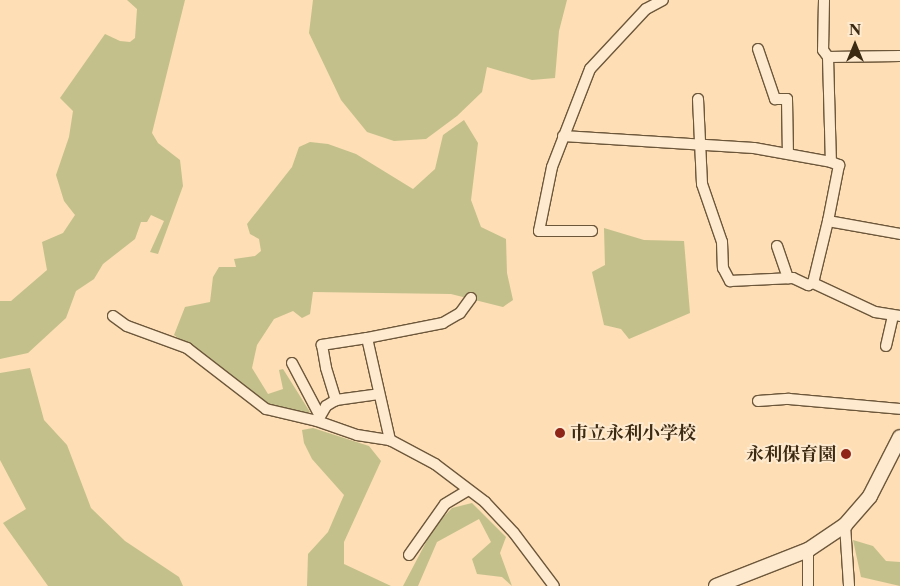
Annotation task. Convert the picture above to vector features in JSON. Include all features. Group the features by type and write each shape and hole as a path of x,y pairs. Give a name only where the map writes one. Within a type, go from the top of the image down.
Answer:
{"street":[{"path":"592,231 539,231 552,166 590,69 646,9 663,0"},
{"path":"824,0 823,50 828,57 831,162"},
{"path":"758,49 775,99 788,99 788,154"},
{"path":"828,57 900,56"},
{"path":"698,99 698,143 702,184 722,242 723,268 730,280 788,278 808,285 813,283 875,312 896,316 886,346"},
{"path":"564,136 698,143 788,154 839,165 813,283"},
{"path":"828,221 900,234"},
{"path":"776,246 788,278"},
{"path":"336,400 322,345 443,323 460,314 471,298"},
{"path":"113,316 127,326 187,348 266,409 319,418 357,435 390,440 435,464 468,490 514,533 554,586"},
{"path":"366,338 390,440"},
{"path":"292,363 319,418"},
{"path":"319,418 326,406 336,400 379,394"},
{"path":"758,401 789,399 900,409"},
{"path":"716,586 808,550 845,525 870,496 900,437"},
{"path":"409,555 445,504 468,490"},
{"path":"845,525 849,586"},
{"path":"808,550 808,586"}],"shaded area":[{"path":"127,0 185,0 152,133 158,143 180,160 183,186 158,254 150,252 164,221 151,215 147,222 141,222 135,239 103,264 94,279 76,291 66,318 28,353 0,359 0,301 11,301 47,270 42,242 63,233 75,215 64,201 56,175 69,137 73,111 60,98 105,34 120,41 130,42 135,38 137,9"},
{"path":"313,0 567,0 559,31 555,78 532,80 487,67 482,92 457,116 426,139 394,141 367,132 341,100 309,33"},
{"path":"464,120 478,143 471,200 481,227 506,239 507,273 513,300 503,307 451,294 313,292 310,314 302,318 293,311 274,319 257,345 252,368 268,394 283,389 279,370 283,369 310,412 304,414 268,405 174,335 185,307 210,302 213,277 219,267 236,267 234,259 255,256 261,251 259,239 250,234 247,224 292,167 299,147 310,142 328,144 356,154 413,189 435,169 443,135"},
{"path":"604,228 644,240 684,241 690,313 629,339 621,329 604,325 592,272 605,265"},
{"path":"30,368 44,420 67,445 91,508 125,541 179,577 183,586 48,586 3,523 26,509 0,460 0,373"},
{"path":"313,428 369,446 381,461 344,542 344,564 391,586 307,586 308,554 328,532 344,495 312,459 304,443 302,430"},
{"path":"472,503 506,537 500,553 512,586 502,577 477,574 472,559 491,542 479,519 437,542 418,586 403,586 434,527 452,508"},
{"path":"853,540 873,546 886,561 900,562 900,586 861,577"}],"place":[{"name":"市立永利小学校","path":"560,433"},
{"name":"永利保育園","path":"846,454"}]}
